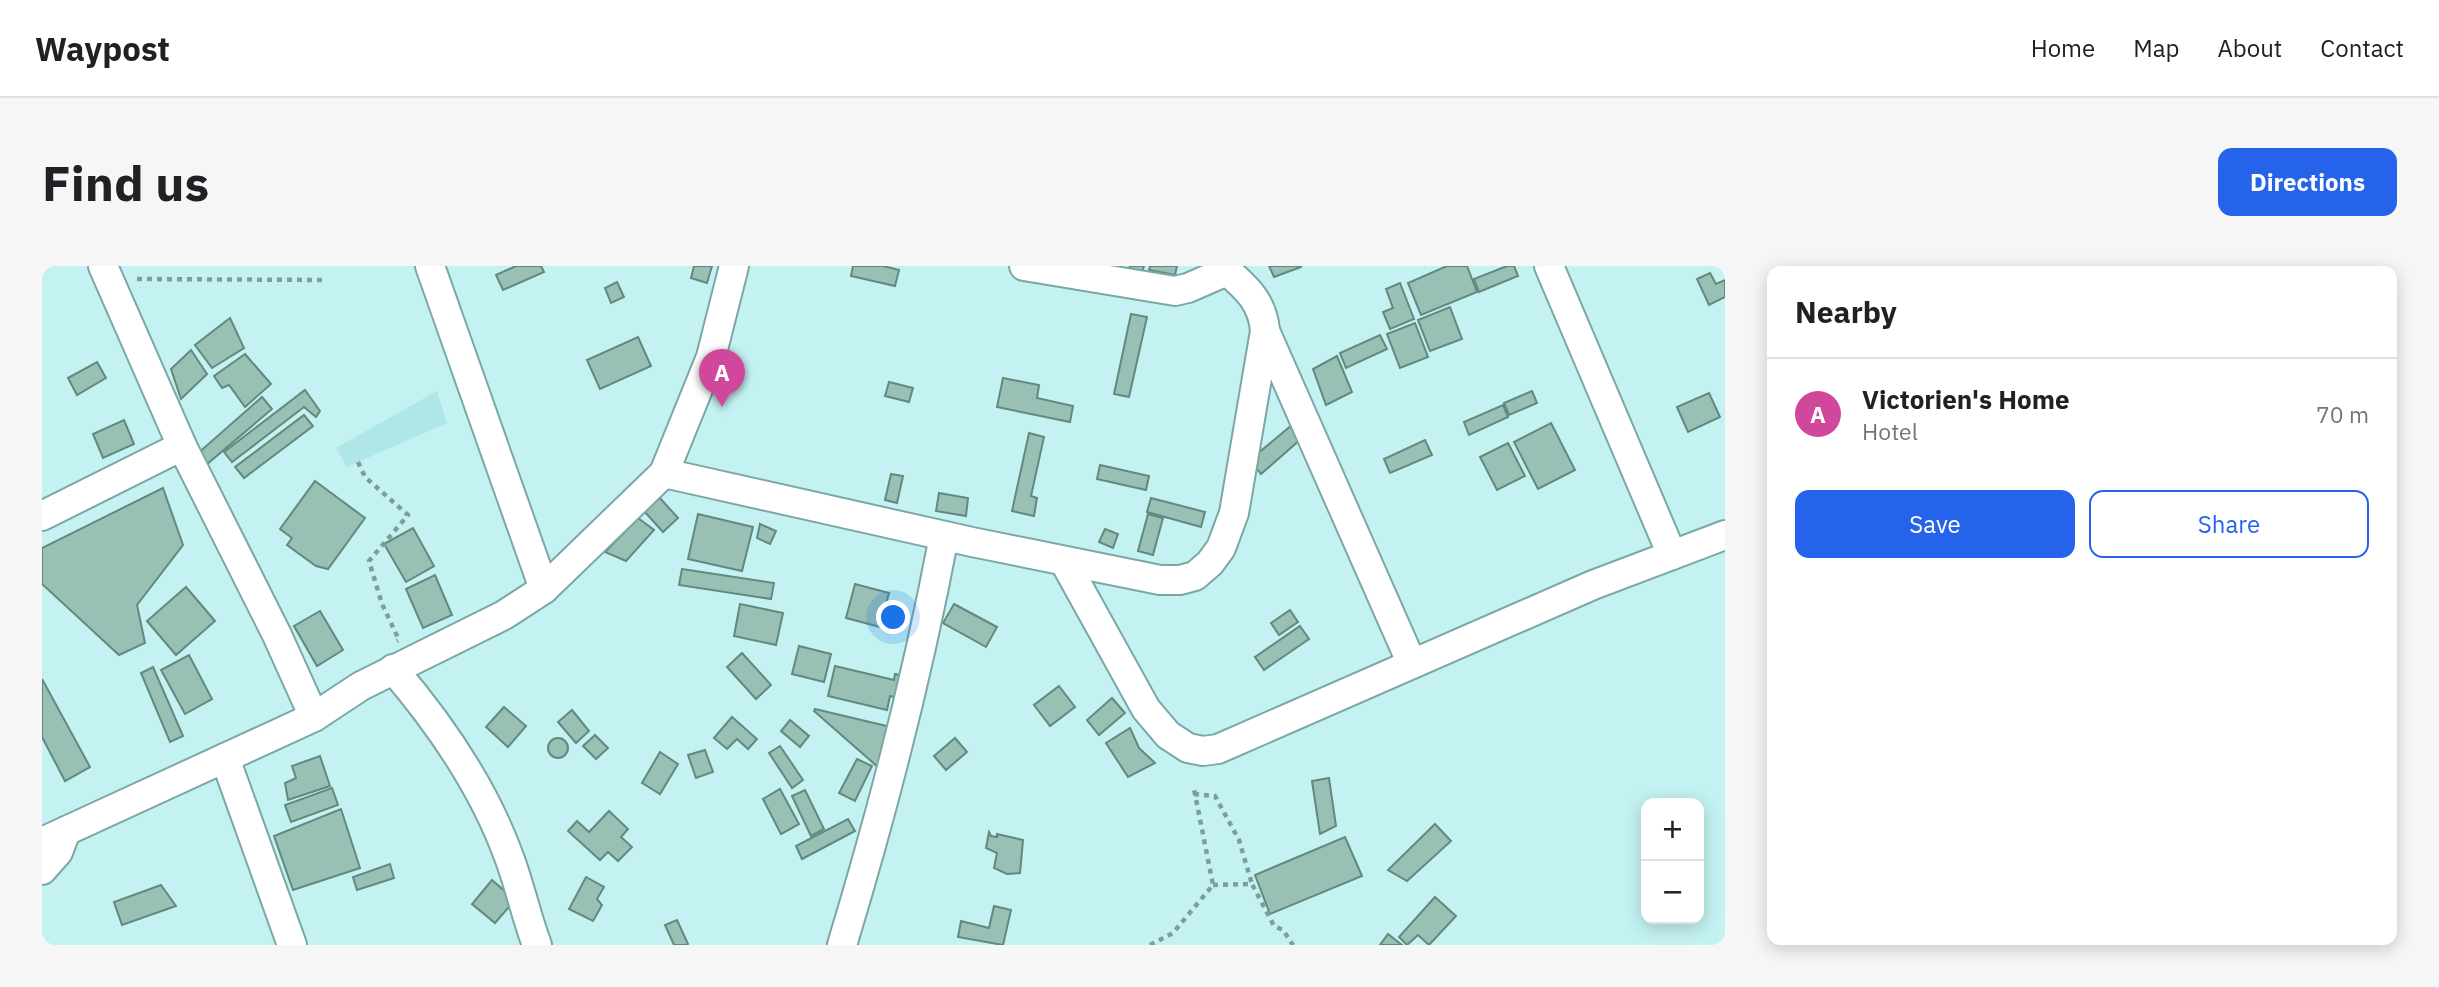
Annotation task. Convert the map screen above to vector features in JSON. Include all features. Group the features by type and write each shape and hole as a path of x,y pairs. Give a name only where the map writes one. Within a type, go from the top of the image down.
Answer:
{"street":[{"path":"430,266 544,589"},
{"path":"42,870 58,852 54,836 314,718 360,685 505,615 544,589 664,473 711,357 734,266"},
{"path":"1024,266 1175,291 1188,288 1227,268 1249,290 1260,308 1265,331 1412,664"},
{"path":"1549,266 1672,555"},
{"path":"105,272 182,446 271,623 314,718"},
{"path":"664,473 1064,561 1160,580 1180,580 1195,576 1210,563 1222,548 1234,513 1265,331"},
{"path":"42,516 182,446"},
{"path":"1064,561 1146,709 1168,735 1188,748 1203,751 1218,749 1593,585 1725,535"},
{"path":"842,945 874,838 929,614 944,536"},
{"path":"393,669 423,703 449,739 484,801 510,857 537,945"},
{"path":"225,758 292,945"}],"path":[{"path":"105,272 323,281"},
{"path":"358,463 365,477 408,515 369,561 382,604 399,640 386,649 393,669"},
{"path":"1213,885 1194,792 1215,796 1239,840 1252,884 1274,926 1283,930 1293,945"},
{"path":"1150,945 1173,933 1213,885 1252,884"}],"shaded area":[{"path":"437,391 447,423 347,467 336,448"}],"building":[{"path":"516,266 541,266 544,272 503,290 496,275"},
{"path":"694,266 712,266 707,283 691,278"},
{"path":"853,266 883,266 899,270 895,286 851,276"},
{"path":"1130,266 1144,266 1142,272 1129,269"},
{"path":"1150,266 1177,266 1175,275 1149,270"},
{"path":"1269,266 1301,266 1301,267 1274,277"},
{"path":"1447,266 1467,266 1477,292 1421,315 1408,283"},
{"path":"1507,266 1514,266 1518,276 1479,292 1474,279"},
{"path":"1710,273 1716,284 1725,280 1725,297 1709,305 1697,279"},
{"path":"617,282 624,297 611,303 605,288"},
{"path":"1400,283 1414,319 1390,329 1383,312 1393,308 1386,289"},
{"path":"1450,307 1462,339 1430,351 1418,320"},
{"path":"1131,314 1147,317 1129,397 1114,394"},
{"path":"230,318 244,348 212,368 195,345"},
{"path":"1415,323 1428,357 1400,368 1387,334"},
{"path":"1380,335 1387,349 1346,368 1340,353"},
{"path":"638,337 651,366 600,389 587,360"},
{"path":"191,350 207,374 181,399 171,369"},
{"path":"245,354 271,384 245,407 229,385 222,388 214,376"},
{"path":"1337,356 1352,392 1326,405 1313,369"},
{"path":"97,362 106,378 77,395 68,378"},
{"path":"1003,378 1039,385 1037,398 1073,406 1070,422 997,407"},
{"path":"889,382 913,388 909,402 885,396"},
{"path":"305,390 320,411 316,417 304,407 232,462 224,452"},
{"path":"1532,391 1537,403 1509,415 1504,403"},
{"path":"1709,393 1720,417 1688,432 1677,407"},
{"path":"262,397 272,409 206,465 197,454"},
{"path":"1503,405 1508,417 1469,435 1464,422"},
{"path":"304,415 313,426 244,478 235,467"},
{"path":"124,420 134,444 103,458 93,434"},
{"path":"1551,423 1575,470 1538,489 1514,442"},
{"path":"1293,424 1301,439 1261,474 1250,460"},
{"path":"1029,433 1044,437 1031,496 1037,498 1034,516 1012,511"},
{"path":"1425,440 1432,455 1390,473 1384,459"},
{"path":"1508,443 1525,476 1497,490 1480,457"},
{"path":"1100,465 1149,476 1146,490 1097,479"},
{"path":"891,474 903,476 897,503 885,500"},
{"path":"315,481 365,518 328,569 316,566 287,545 292,538 280,529"},
{"path":"163,488 183,545 137,605 145,643 119,655 42,584 42,548"},
{"path":"939,493 968,498 966,516 936,511"},
{"path":"659,497 678,518 663,532 644,511"},
{"path":"1151,498 1205,512 1201,527 1147,512"},
{"path":"698,514 753,527 742,571 688,559"},
{"path":"1148,514 1163,518 1153,555 1138,551"},
{"path":"638,518 654,530 626,561 605,552"},
{"path":"760,524 776,531 770,544 757,538"},
{"path":"413,528 434,566 406,582 384,544"},
{"path":"1105,529 1118,534 1113,548 1099,542"},
{"path":"682,569 774,583 771,599 679,585"},
{"path":"435,575 452,615 423,628 406,589"},
{"path":"855,584 889,593 880,627 846,618"},
{"path":"186,587 215,621 176,655 147,621"},
{"path":"740,604 783,613 776,645 734,636"},
{"path":"954,604 997,627 986,647 943,623"},
{"path":"1290,610 1298,622 1279,635 1271,623"},
{"path":"320,611 343,650 317,666 294,626"},
{"path":"1300,626 1309,639 1264,670 1255,657"},
{"path":"799,646 831,654 824,682 792,674"},
{"path":"742,653 771,685 756,699 727,667"},
{"path":"189,655 212,699 185,714 161,670"},
{"path":"835,666 894,680 895,674 909,677 903,699 890,696 887,710 828,696"},
{"path":"153,667 183,736 170,742 141,673"},
{"path":"42,679 90,767 65,781 42,737"},
{"path":"1059,686 1075,707 1050,726 1034,705"},
{"path":"1112,698 1125,713 1099,735 1087,720"},
{"path":"504,707 526,726 508,747 486,727"},
{"path":"815,709 895,728 879,768 814,711"},
{"path":"572,710 589,731 576,743 558,722"},
{"path":"732,717 757,739 748,749 737,739 727,749 714,738"},
{"path":"790,720 809,736 800,747 781,731"},
{"path":"1130,728 1139,748 1155,763 1128,777 1106,743"},
{"path":"595,735 608,748 596,759 583,746"},
{"path":"554,738 562,738 568,748 562,758 554,758 548,752 548,744"},
{"path":"955,738 967,752 946,770 934,756"},
{"path":"780,746 803,780 792,788 769,753"},
{"path":"705,750 713,772 696,778 688,755"},
{"path":"660,752 678,764 660,794 642,783"},
{"path":"320,756 330,786 288,800 285,783 296,778 292,766"},
{"path":"857,759 872,766 855,801 839,793"},
{"path":"1329,778 1336,826 1320,834 1312,781"},
{"path":"332,788 338,805 291,822 285,805"},
{"path":"780,789 799,824 781,834 763,799"},
{"path":"805,790 824,829 811,836 792,796"},
{"path":"341,809 360,868 293,890 274,836"},
{"path":"609,811 628,829 621,837 632,847 618,861 608,852 600,860 568,831 577,821 589,832"},
{"path":"848,819 855,831 802,859 796,846"},
{"path":"1435,824 1451,841 1407,881 1388,870"},
{"path":"989,832 991,836 997,837 997,834 1023,840 1020,873 1007,874 994,868 997,853 986,848"},
{"path":"1345,837 1362,876 1270,914 1255,875"},
{"path":"390,864 394,878 357,890 353,877"},
{"path":"586,877 604,887 597,899 602,905 593,921 569,909"},
{"path":"492,880 515,900 495,923 472,904"},
{"path":"161,885 176,906 122,925 114,902"},
{"path":"1435,897 1456,916 1429,945 1418,935 1407,945 1399,937"},
{"path":"994,906 1011,910 1003,945 958,937 961,921 989,928"},
{"path":"677,920 687,945 674,945 665,925"},
{"path":"1388,934 1402,945 1380,945"}],"place":[{"name":"Victorien's Home","path":"722,407"}]}
